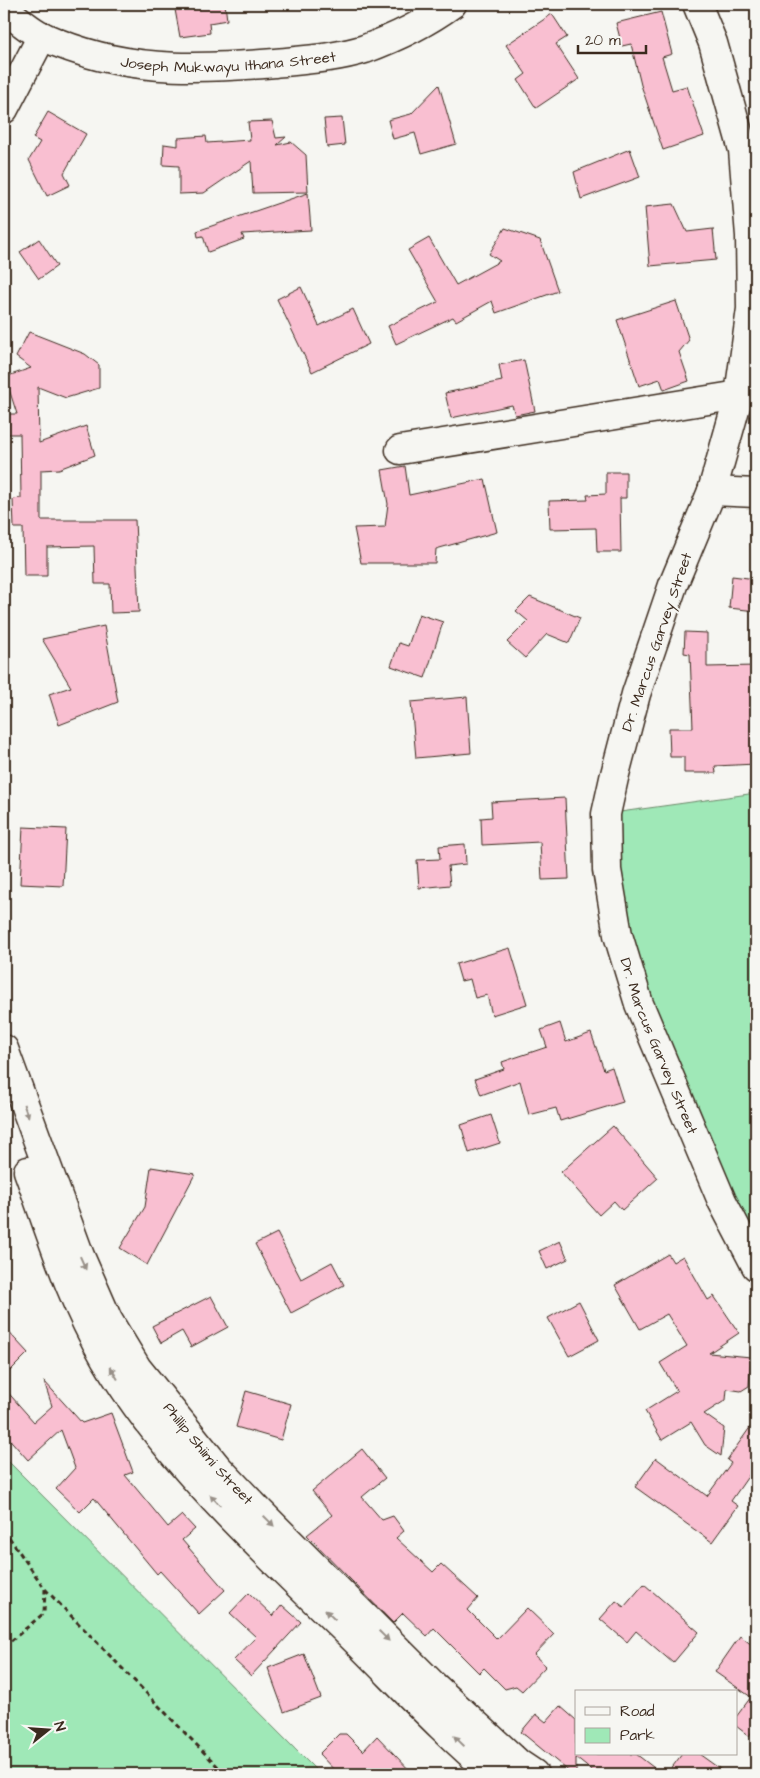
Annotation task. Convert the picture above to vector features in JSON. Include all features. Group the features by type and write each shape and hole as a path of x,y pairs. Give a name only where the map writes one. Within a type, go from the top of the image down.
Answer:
{"street":[{"name":"Joseph Mukwayu Ithana Street","path":"4,8 42,36 94,55 131,64 174,68 234,66 307,60 363,49 404,32 452,4"},
{"name":"Dr. Marcus Garvey Street","path":"697,4 713,43 743,150 750,236 751,309 739,395 712,491 673,585 636,694 606,814 607,870 618,935 639,1004 722,1201 756,1266"},
{"path":"4,110 42,36"},
{"path":"400,450 739,395"},
{"path":"712,491 756,493"},
{"name":"Phillip Shiimi Street","path":"4,1049 80,1256 108,1320 137,1368 218,1468 260,1512 433,1685 519,1764 534,1774"},
{"name":"Phillip Shiimi Street","path":"4,1103 69,1286 103,1356 119,1382 177,1457 240,1527 494,1774"}],"path":[{"path":"4,1530 45,1589 225,1774"},
{"path":"4,1647 44,1613 45,1589"}],"green space":[{"path":"756,793 756,1266 639,1004 606,814"},
{"path":"4,1457 320,1774 4,1774"}],"building":[{"path":"174,4 225,4 227,20 209,23 210,33 180,37"},
{"path":"661,12 672,54 662,57 672,90 687,86 704,136 663,150 641,85 631,44 622,46 616,23"},
{"path":"552,14 567,37 556,44 579,79 536,108 518,80 526,74 506,45"},
{"path":"439,85 456,144 421,154 415,133 393,139 388,120 411,114"},
{"path":"48,112 86,134 64,173 70,185 47,196 29,160 40,142 33,138"},
{"path":"342,118 345,145 327,147 324,119"},
{"path":"272,121 276,138 286,137 277,145 291,142 306,155 308,192 253,193 251,161 204,193 179,194 179,166 163,165 164,144 178,146 178,138 206,136 207,143 250,140 248,122"},
{"path":"630,149 640,177 581,199 574,172"},
{"path":"308,193 311,230 242,234 244,239 208,252 203,236 198,237 197,231"},
{"path":"674,204 687,232 713,229 716,260 650,266 645,207"},
{"path":"505,228 540,240 558,291 496,313 492,301 456,321 453,317 396,344 388,326 438,302 408,250 429,238 456,285 500,261 489,254"},
{"path":"39,239 57,266 39,279 20,252"},
{"path":"301,287 319,326 353,309 369,344 312,372 277,299"},
{"path":"676,301 689,340 679,352 689,381 664,390 660,379 639,386 617,320"},
{"path":"29,332 85,354 99,365 99,388 66,398 38,387 39,443 86,426 95,455 59,469 41,470 41,520 135,520 139,612 111,613 110,584 95,584 94,546 47,547 47,576 24,576 23,528 14,528 13,499 21,498 20,434 8,434 9,414 17,414 5,377 31,368 16,357"},
{"path":"524,360 535,411 515,415 512,405 451,418 445,393 502,381 499,365"},
{"path":"405,466 409,495 485,479 497,532 436,549 435,563 361,563 354,528 385,527 388,504 382,470"},
{"path":"606,472 626,472 626,498 620,498 621,552 597,552 596,528 550,529 549,501 588,500 587,495 606,494"},
{"path":"732,576 756,579 756,611 729,608"},
{"path":"530,597 580,618 569,643 547,634 525,658 507,642 528,621 516,611"},
{"path":"419,614 443,622 425,678 391,666 399,643 408,646"},
{"path":"104,626 118,702 59,725 49,694 71,687 42,639"},
{"path":"685,632 707,633 707,667 756,666 756,764 715,766 716,773 684,773 684,757 670,757 669,728 693,728 690,654 684,653"},
{"path":"467,697 471,753 416,758 411,702"},
{"path":"565,798 569,879 542,880 540,842 482,845 481,818 492,817 491,802"},
{"path":"23,827 66,829 63,886 20,884"},
{"path":"465,844 466,864 448,866 450,885 419,888 417,860 440,859 439,846"},
{"path":"510,948 527,1004 492,1015 487,995 475,998 470,979 461,981 456,964"},
{"path":"560,1023 566,1042 591,1033 604,1070 612,1067 623,1102 560,1121 556,1108 529,1115 520,1081 481,1095 475,1079 504,1069 502,1062 547,1047 541,1030"},
{"path":"491,1115 500,1143 469,1153 461,1125"},
{"path":"613,1126 658,1178 622,1210 614,1201 599,1215 561,1172"},
{"path":"151,1167 195,1174 147,1265 120,1248 145,1207"},
{"path":"277,1233 301,1279 332,1262 344,1285 291,1313 255,1244"},
{"path":"560,1241 568,1259 547,1269 539,1251"},
{"path":"668,1254 673,1262 683,1256 708,1300 714,1296 739,1333 709,1353 751,1357 749,1386 741,1391 727,1389 726,1400 704,1414 724,1428 721,1456 705,1445 691,1422 662,1440 645,1411 677,1391 660,1363 687,1346 667,1314 640,1329 615,1285"},
{"path":"211,1296 228,1327 191,1347 182,1331 161,1343 152,1326"},
{"path":"579,1301 599,1340 569,1356 548,1318"},
{"path":"4,1327 28,1353 4,1377"},
{"path":"44,1381 82,1423 111,1413 133,1472 125,1475 168,1527 182,1515 195,1529 182,1540 225,1590 199,1614 160,1571 157,1574 94,1498 80,1512 56,1489 75,1468 61,1430 28,1460 4,1433 4,1388 34,1422 52,1406"},
{"path":"246,1391 291,1404 281,1440 236,1427"},
{"path":"756,1419 756,1465 731,1501 738,1506 712,1542 635,1487 656,1458 707,1496 731,1463 727,1460"},
{"path":"362,1449 385,1478 362,1497 382,1520 393,1516 404,1531 396,1538 433,1572 441,1564 478,1598 468,1610 497,1639 527,1608 554,1634 534,1655 546,1666 522,1691 516,1686 505,1689 484,1668 479,1673 434,1628 427,1636 403,1613 393,1623 307,1535 332,1515 312,1491"},
{"path":"644,1584 699,1632 673,1663 636,1631 627,1642 600,1619 616,1601 624,1607"},
{"path":"249,1593 273,1616 282,1605 301,1622 251,1676 234,1660 256,1637 230,1613"},
{"path":"740,1636 756,1648 756,1726 749,1736 738,1728 738,1714 751,1697 715,1672"},
{"path":"304,1654 321,1698 284,1712 268,1668"},
{"path":"560,1706 575,1719 575,1756 639,1756 662,1774 596,1774 576,1758 576,1774 572,1774 521,1732 536,1714 546,1722"},
{"path":"339,1734 346,1734 363,1751 377,1736 413,1774 338,1774 319,1754"},
{"path":"680,1756 702,1756 727,1774 667,1774"}]}
